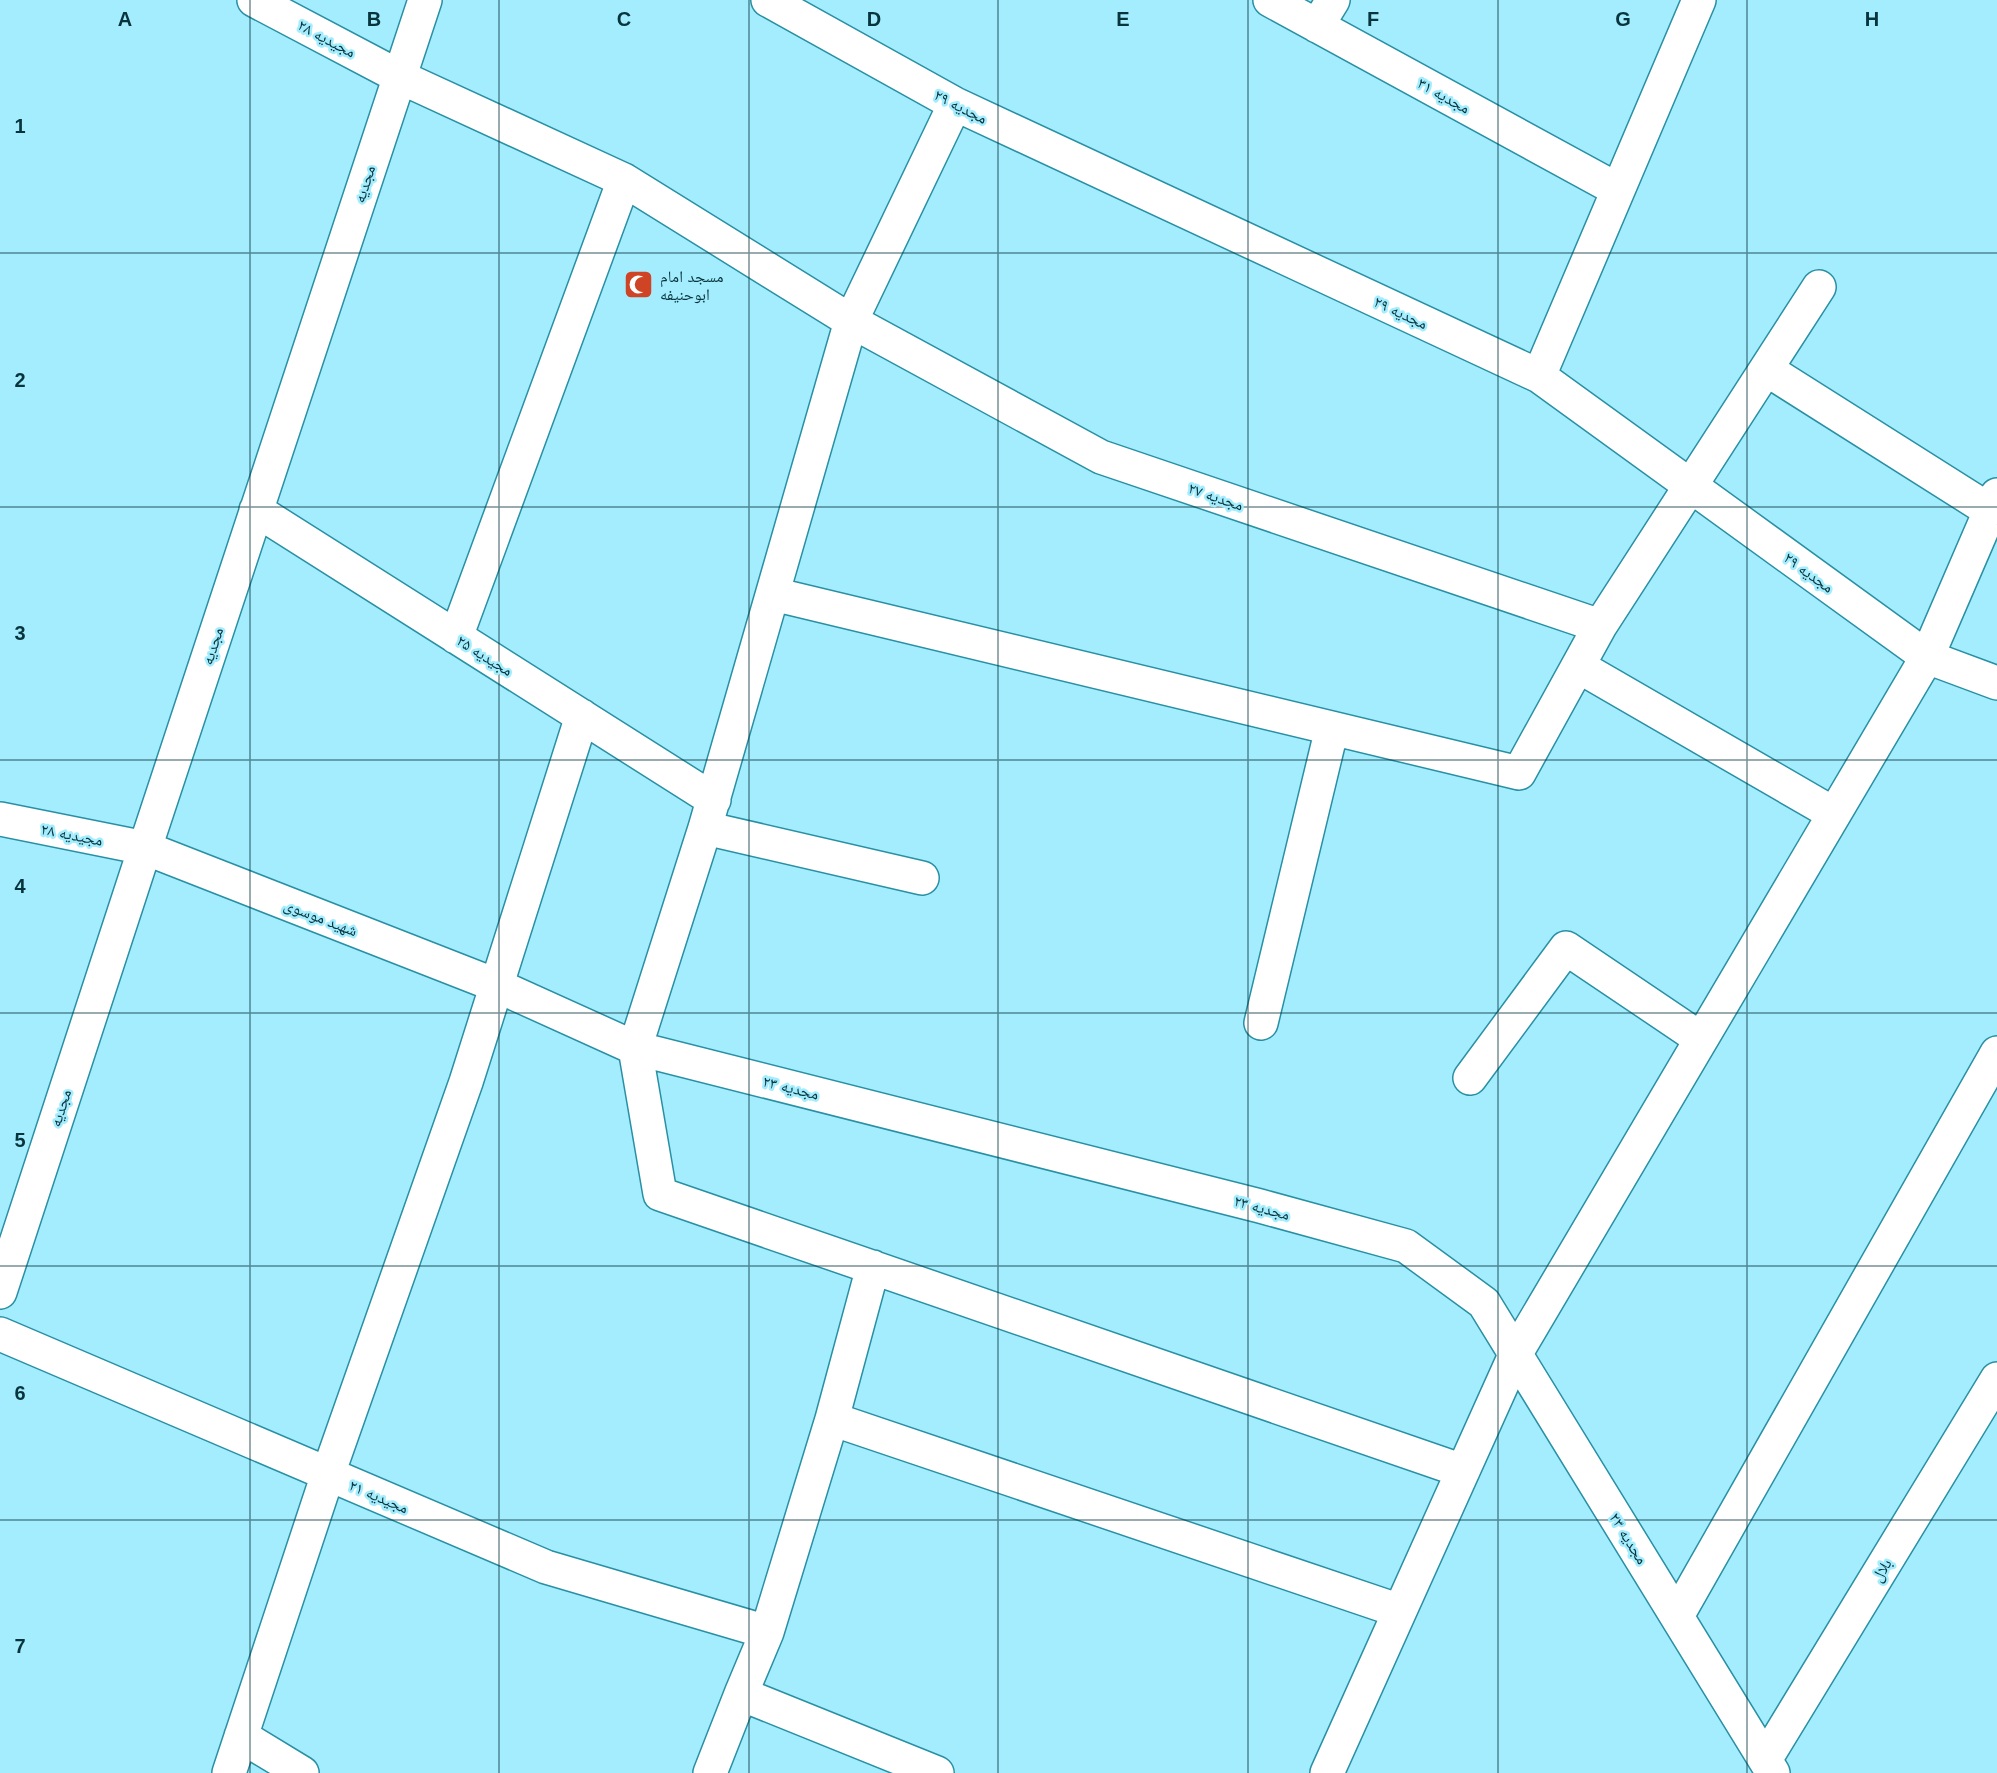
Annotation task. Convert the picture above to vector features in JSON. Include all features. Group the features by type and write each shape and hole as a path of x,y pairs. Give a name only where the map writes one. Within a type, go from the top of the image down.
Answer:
{"street":[{"name":"مجیدیه ۲۸","path":"254,0 400,77 624,180"},
{"name":"مجدیه","path":"0,1290 425,0"},
{"name":"مجدیه ۲۹","path":"768,0 955,104 1539,376 1927,657 1997,683"},
{"name":"مجدیه ۳۱","path":"1270,0 1325,13 1618,190"},
{"path":"1539,376 1699,0"},
{"path":"955,104 851,321 710,814 635,1048 660,1194 1463,1471"},
{"path":"456,637 624,180"},
{"name":"مجدیه ۲۷","path":"624,180 851,321 1101,457 1600,626"},
{"path":"773,594 1519,773 1600,626 1820,287"},
{"path":"1327,1773 1516,1353 1927,657 1993,502 1766,369"},
{"name":"مجیدیه ۲۵","path":"256,510 582,716 710,814 922,878"},
{"path":"1578,666 1834,814"},
{"path":"229,1773 328,1474 466,1082 582,716"},
{"path":"1261,1023 1332,728"},
{"name":"مجیدیه ۲۸","path":"0,819 145,848"},
{"name":"شهید موسوی","path":"145,848 498,986"},
{"path":"1470,1078 1566,948 1701,1039"},
{"name":"مجدیه ۲۳","path":"498,986 635,1048 1260,1206 1406,1246 1484,1303 1769,1767"},
{"path":"1677,1616 1997,1053"},
{"path":"710,1773 767,1632 831,1419 873,1267"},
{"name":"مجیدیه ۲۱","path":"0,1334 546,1567 767,1632"},
{"name":"بلال","path":"1769,1767 1997,1379"},
{"path":"831,1419 1400,1611"},
{"path":"741,1694 937,1773"},
{"path":"241,1736 302,1773"}],"place":[{"name":"مسجد امام ابوحنیفه","path":"639,285"}]}
